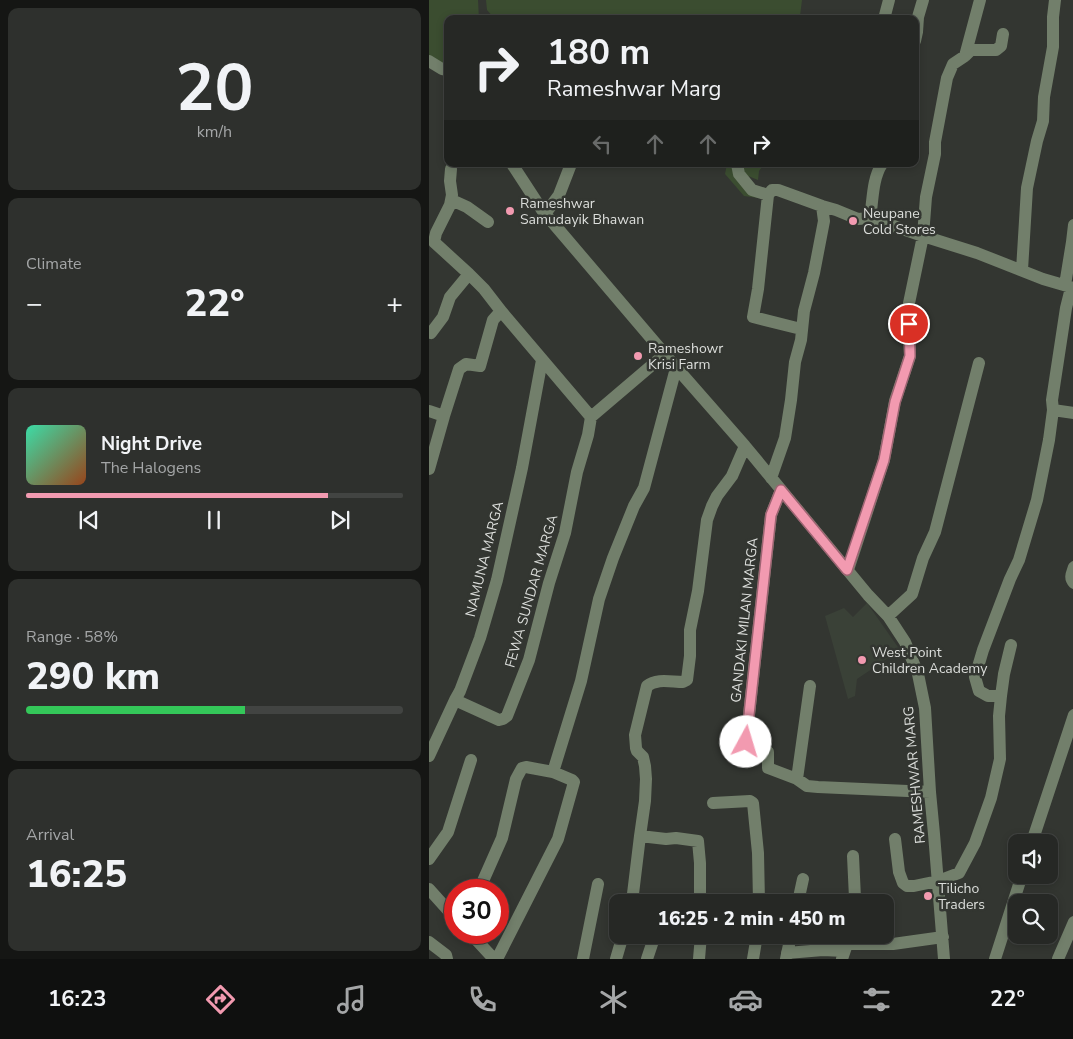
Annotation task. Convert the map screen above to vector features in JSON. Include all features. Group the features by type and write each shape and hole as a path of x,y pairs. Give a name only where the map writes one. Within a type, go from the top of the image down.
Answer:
{"street":[{"path":"885,15 889,0"},
{"path":"919,15 923,0"},
{"path":"965,56 980,0"},
{"path":"1021,270 1027,188 1043,121 1043,97 1053,47 1055,0"},
{"path":"847,570 884,460 895,402 910,356 908,308 923,236 926,197 947,78 953,64 971,50 996,50 1001,46 1003,34"},
{"path":"429,61 444,69"},
{"name":"RAMESHWAR MARG","path":"513,167 545,214 745,446 868,595 888,616 905,642 917,674 925,708 944,959"},
{"path":"545,214 559,195 570,167"},
{"path":"738,167 739,174 751,190 768,195"},
{"path":"870,218 874,186 880,167"},
{"path":"451,169 449,181 450,205 434,242 484,289 591,417 665,354"},
{"path":"801,329 753,317 758,289 768,195 772,190 778,190 858,219 870,218 977,253 1043,279 1070,287"},
{"path":"450,205 456,202 467,207 488,222"},
{"path":"771,478 785,438 795,362 801,340 804,311 814,273 823,221 822,206"},
{"path":"1001,696 988,696 979,691 975,678 983,650 1019,560 1037,500 1053,410 1052,400 1059,349 1070,287 1073,225"},
{"path":"429,332 431,333 443,317 450,297 469,274"},
{"path":"429,469 459,369 466,364 480,366 493,320 501,311"},
{"name":"NAMUNA MARGA","path":"429,756 460,692 480,638 497,580 522,468 542,360"},
{"path":"888,616 912,594 923,558 935,532 979,363"},
{"path":"553,772 581,681 599,599 634,506 644,488 676,368"},
{"path":"1053,410 1073,414"},
{"path":"429,411 444,416"},
{"name":"FEWA SUNDAR MARGA","path":"455,700 499,720 507,716 529,660 549,583 565,533 577,472 588,435 591,417"},
{"path":"633,894 646,779 643,757 637,751 635,735 647,686 657,682 683,682 687,680 690,630 698,591 707,520 714,501 733,476 745,446"},
{"name":"GANDAKI MILAN MARGA","path":"781,490 771,515 747,746 750,749 768,752 768,768 797,779 807,786 930,792"},
{"path":"1073,567 1071,580 1073,583"},
{"path":"895,838 899,872 903,883 907,886 938,881 959,873 975,844 991,798 1000,759 999,716 1004,674 1011,645"},
{"path":"797,779 810,686"},
{"path":"1036,834 1073,715"},
{"path":"429,858 448,832 471,760"},
{"path":"481,944 495,959 558,839 567,809 572,780 553,772 526,767 522,768 516,779 503,838 484,879"},
{"path":"713,803 750,801 753,803 758,853 759,894"},
{"path":"640,836 698,841 701,894"},
{"path":"853,856 855,894"},
{"path":"800,894 803,878"},
{"path":"583,959 598,884"},
{"path":"995,959 1019,884"},
{"path":"429,889 444,906"},
{"path":"1058,959 1073,922"},
{"path":"786,956 845,947 893,944 943,937"},
{"path":"429,942 445,955 447,959"},
{"path":"616,959 620,944"},
{"path":"647,959 652,944"},
{"path":"699,959 700,944"},
{"path":"753,959 756,944"}],"shaded area":[{"name":"West Point Children Academy","path":"867,603 900,650 857,679 855,696 848,699 825,616 844,608 853,617"}],"green space":[{"path":"429,0 478,0 479,15 444,15 444,64 429,58"},
{"path":"486,0 802,0 800,15 491,15 487,10"},
{"path":"726,167 738,167 765,199 744,196 725,174"},
{"path":"740,167 762,167 759,171 758,180 743,174"}],"place":[{"name":"Rameshwar Samudayik Bhawan","path":"510,211"},
{"name":"Neupane Cold Stores","path":"853,221"},
{"name":"Rameshowr Krisi Farm","path":"638,356"},
{"name":"West Point Children Academy","path":"862,660"},
{"name":"Tilicho Traders","path":"928,896"}],"route":[{"path":"746,742 771,515 781,490 847,570 884,460 895,402 910,356 909,324"}]}
